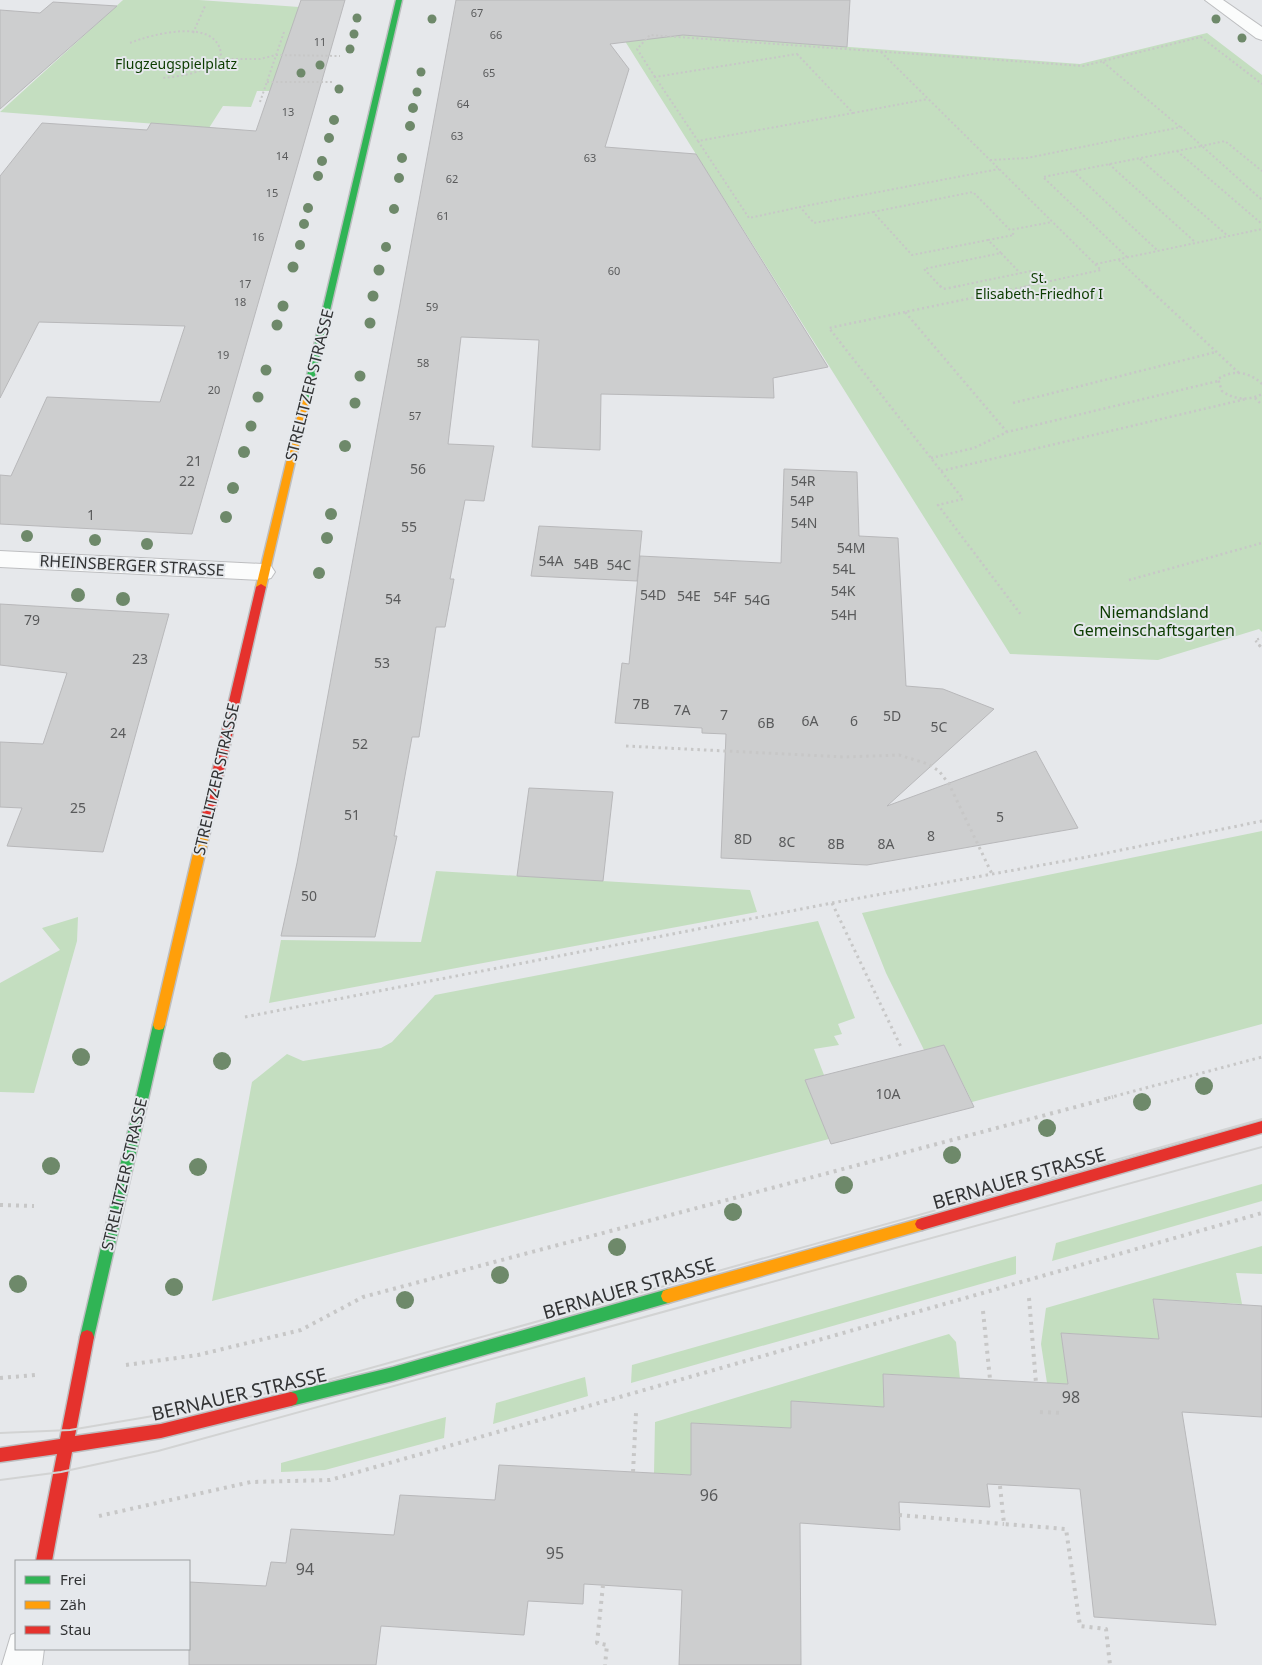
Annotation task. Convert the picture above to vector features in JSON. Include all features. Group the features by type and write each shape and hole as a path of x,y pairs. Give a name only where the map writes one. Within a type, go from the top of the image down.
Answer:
{"street":[{"name":"STRELITZER STRASSE","path":"44,1560 98,1284 399,0"},
{"path":"1213,0 1262,35"},
{"name":"RHEINSBERGER STRASSE","path":"0,559 264,572"},
{"name":"BERNAUER STRASSE","path":"0,1455 66,1447 187,1426 393,1374 1262,1127"},
{"path":"22,1665 25,1650"}],"path":[{"path":"193,32 205,6"},
{"path":"130,43 162,32 193,32 215,40 220,46 218,59"},
{"path":"260,102 284,32"},
{"path":"998,169 749,218 637,48 650,35 1083,66 1201,38 1262,84"},
{"path":"790,45 853,112"},
{"path":"881,52 1101,270 829,328 963,499 938,505 1022,616"},
{"path":"655,78 797,54"},
{"path":"162,78 197,72 218,59 260,59 276,56 340,56"},
{"path":"1102,62 1181,127 1262,200"},
{"path":"267,82 333,82"},
{"path":"697,141 928,99"},
{"path":"990,160 1027,158 1181,127"},
{"path":"1127,257 1043,177 1225,141 1262,171"},
{"path":"1177,151 1262,224"},
{"path":"1140,158 1228,236"},
{"path":"1109,164 1196,243"},
{"path":"1073,171 1158,251"},
{"path":"800,207 814,223 973,192 1014,235 912,255 873,212"},
{"path":"1010,230 1052,222"},
{"path":"1095,264 1262,229"},
{"path":"988,240 1020,273"},
{"path":"1000,253 924,269 942,289 1031,271 1042,283"},
{"path":"1119,259 1238,373 1261,382"},
{"path":"905,312 1006,432"},
{"path":"1013,403 1216,352"},
{"path":"931,458 974,448 1006,432 1218,381 1223,376 1238,373"},
{"path":"1218,381 1219,388 1226,394 1246,399"},
{"path":"942,471 1255,398 1262,394"},
{"path":"1255,398 1262,405"},
{"path":"1129,580 1262,543"},
{"path":"1262,638 1255,640 1262,648"},
{"path":"626,746 845,757 899,755 920,761 939,771 949,784 992,874"},
{"path":"246,1017 832,903 1092,856 1262,821"},
{"path":"832,903 901,1047"},
{"path":"198,1355 301,1330 363,1297 1262,1057"},
{"path":"0,1205 34,1206"},
{"path":"174,1501 251,1482 330,1480 1262,1214"},
{"path":"1029,1298 1036,1383"},
{"path":"983,1311 990,1379"},
{"path":"1040,1412 1063,1413"},
{"path":"633,1472 636,1413"},
{"path":"1000,1486 1004,1524"},
{"path":"899,1516 1066,1529 1080,1626 1106,1630 1110,1665"},
{"path":"603,1585 597,1643 607,1645 605,1665"}],"green space":[{"name":"Flugzeugspielplatz","path":"123,0 199,0 299,7 271,91 257,91 251,107 223,106 209,128 0,112"},
{"name":"St. Elisabeth-Friedhof I","path":"618,30 1080,64 1207,33 1262,75 1262,632 1259,629 1158,660 1010,654"},
{"path":"1262,831 1262,1024 972,1102 944,1045 924,1050 886,973 862,913"},
{"path":"436,871 750,890 757,912 269,1003 281,940 421,942"},
{"path":"78,917 77,941 34,1093 0,1092 0,983 60,950 42,928"},
{"path":"818,921 855,1018 838,1024 842,1034 834,1036 839,1045 814,1049 824,1075 805,1080 829,1139 212,1301 252,1082 287,1054 303,1061 381,1048 392,1042 435,995"},
{"path":"1262,1184 1262,1201 1052,1261 1056,1243"},
{"path":"1262,1246 1262,1274 1236,1273 1242,1304 1153,1299 1159,1339 1061,1333 1068,1384 1047,1383 1041,1344 1046,1308"},
{"path":"1016,1256 1016,1274 631,1383 632,1365"},
{"path":"949,1334 956,1342 960,1379 883,1374 884,1407 792,1401 791,1428 692,1423 691,1475 654,1473 655,1422"},
{"path":"585,1377 588,1396 493,1424 496,1403"},
{"path":"446,1417 444,1438 325,1470 281,1472 281,1463"}],"building":[{"path":"301,0 345,0 192,534 0,524 0,475 11,476 47,397 160,402 185,326 39,322 0,398 0,176 42,123 147,130 151,123 256,131"},
{"path":"456,0 850,0 847,47 683,35 610,44 629,69 605,147 696,154 828,367 773,378 774,398 601,394 600,450 532,447 539,340 461,337 448,444 494,446 484,501 465,500 450,579 454,579 445,627 436,627 419,737 412,737 394,836 397,836 375,937 281,936 297,863"},
{"path":"53,2 117,6 0,109 0,10 40,13"},
{"path":"784,469 857,472 859,536 898,538 906,686 943,689 994,709 887,806 1036,751 1078,828 867,865 721,858 726,734 702,733 702,728 615,723 622,663 629,664 640,556 781,563"},
{"path":"539,526 642,531 637,581 531,576"},
{"path":"0,604 169,614 103,852 7,846 22,808 0,807 0,742 43,744 67,673 0,665"},
{"path":"529,788 613,792 603,881 517,876"},
{"path":"944,1045 974,1107 831,1144 805,1080"},
{"path":"1153,1299 1262,1306 1262,1417 1182,1412 1216,1625 1094,1617 1080,1489 987,1484 990,1507 899,1502 900,1530 800,1523 801,1665 679,1665 682,1590 584,1584 583,1604 528,1601 524,1635 381,1626 376,1665 189,1665 190,1582 266,1586 271,1562 286,1563 291,1529 394,1535 400,1495 495,1500 499,1465 691,1475 691,1423 791,1428 791,1401 884,1407 883,1374 1068,1384 1061,1333 1159,1339"}],"tram line":[{"path":"0,1433 70,1430 165,1414 317,1383 1262,1119"},
{"path":"0,1480 61,1472 158,1451 1262,1147"}],"traffic: fast":[{"path":"305,401 399,0"},
{"path":"87,1337 159,1025"},
{"path":"291,1399 393,1374 668,1296"}],"traffic: slow":[{"path":"261,587 305,401"},
{"path":"159,1025 208,815"},
{"path":"668,1296 922,1224"}],"traffic: jam":[{"path":"208,815 261,587"},
{"path":"922,1224 1262,1127"},
{"path":"44,1560 87,1337"},
{"path":"0,1455 161,1431 291,1399"}],"park label":[{"name":"Niemandsland Gemeinschaftsgarten","path":"1154,621"}]}
